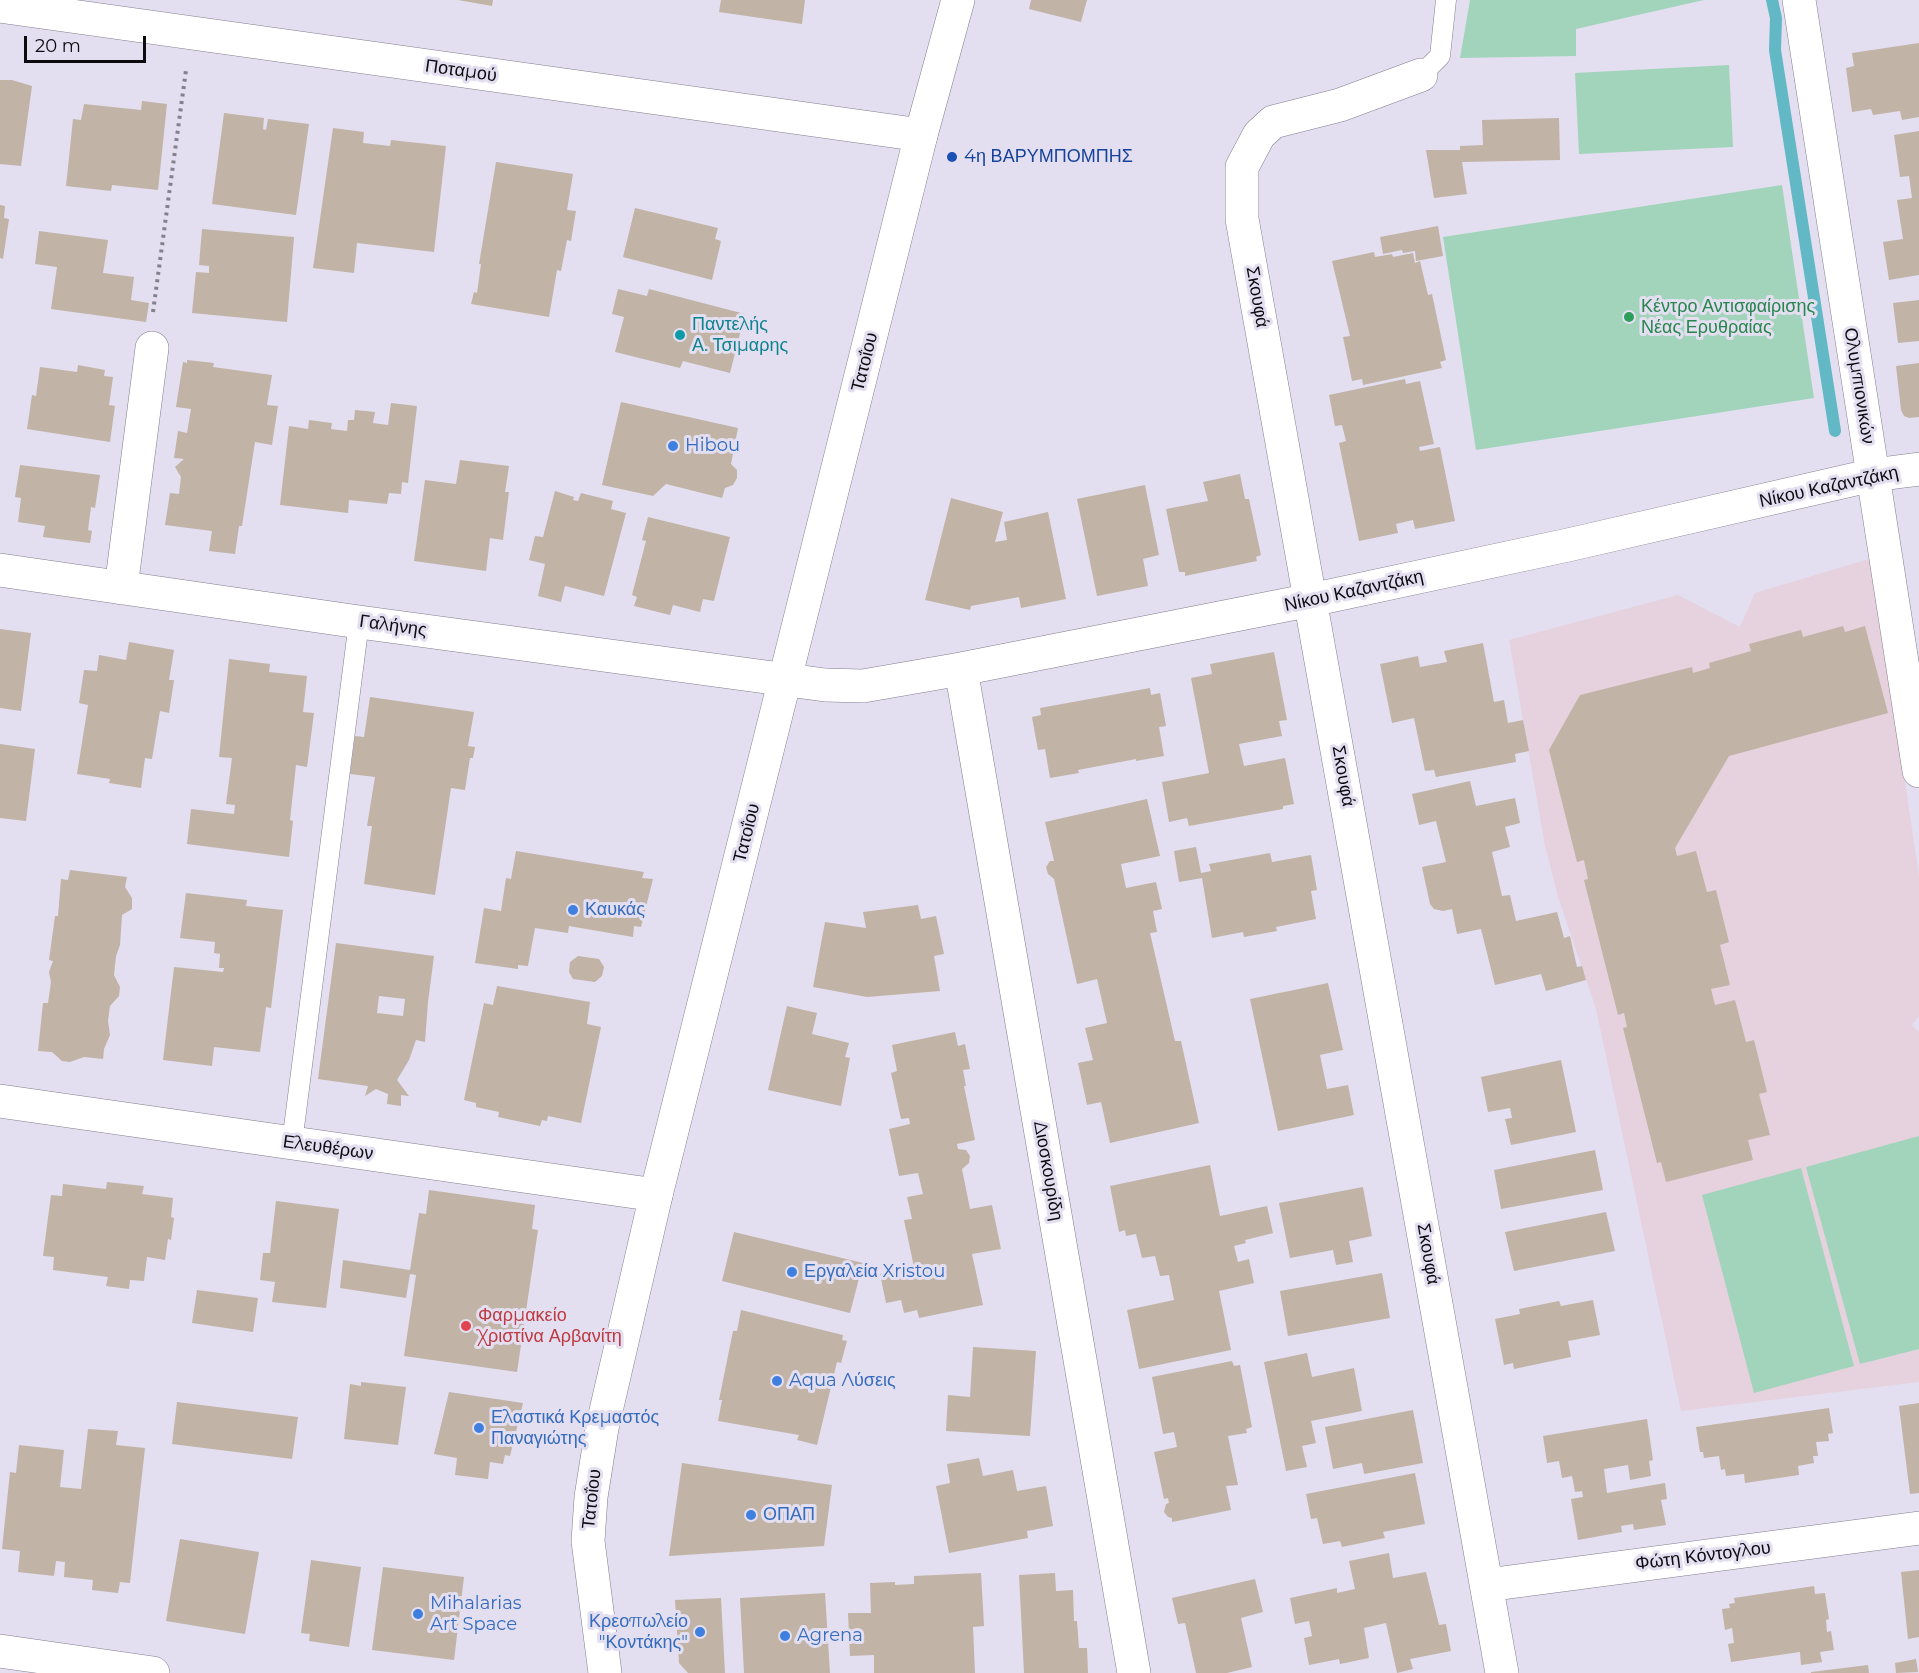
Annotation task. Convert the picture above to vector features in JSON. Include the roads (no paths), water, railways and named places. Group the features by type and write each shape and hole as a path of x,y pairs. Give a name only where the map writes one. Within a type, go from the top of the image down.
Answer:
{"street":[{"name":"Τατοΐου","path":"605,1673 588,1541 591,1497 602,1428 656,1195 921,135 958,0"},
{"name":"Ολυμπιονικών","path":"1799,0 1919,771"},
{"name":"Ποταμού","path":"0,6 921,135"},
{"name":"Σκουφά","path":"1421,75 1340,105 1273,122 1259,135 1242,168 1242,219 1502,1673"},
{"path":"121,588 152,348"},
{"name":"Νίκου Καζαντζάκη","path":"786,679 825,685 863,686 961,669 1311,600 1568,545 1873,475 1919,469"},
{"name":"Γαλήνης","path":"0,570 359,622 786,679"},
{"name":"Διοσκουρίδη","path":"961,669 1134,1673"},
{"name":"Ελευθέρων","path":"0,1101 656,1195"},
{"name":"Φώτη Κόντογλου","path":"1487,1585 1919,1528"},
{"path":"0,1651 153,1673"}],"lane":[{"name":"Σκουφά","path":"1421,75 1440,56 1446,0"},
{"path":"292,1143 359,622"}],"waterway":[{"path":"1772,0 1776,18 1775,50 1835,431"}],"place":[{"name":"4η ΒΑΡΥΜΠΟΜΠΗΣ","path":"952,157"},
{"name":"Κέντρο Αντισφαίρισης Νέας Ερυθραίας","path":"1629,317"},
{"name":"Παντελής Α. Τσιμαρης","path":"680,335"},
{"name":"Hibou","path":"673,446"},
{"name":"Καυκάς","path":"573,910"},
{"name":"Εργαλεία Xristou","path":"792,1272"},
{"name":"Φαρμακείο Χριστίνα Αρβανίτη","path":"466,1326"},
{"name":"Aqua Λύσεις","path":"777,1381"},
{"name":"Ελαστικά Κρεμαστός Παναγιώτης","path":"479,1428"},
{"name":"ΟΠΑΠ","path":"751,1515"},
{"name":"Mihalarias Art Space","path":"418,1614"},
{"name":"Κρεοπωλείο \"Κοντάκης\"","path":"700,1632"},
{"name":"Agrena","path":"785,1636"}]}
